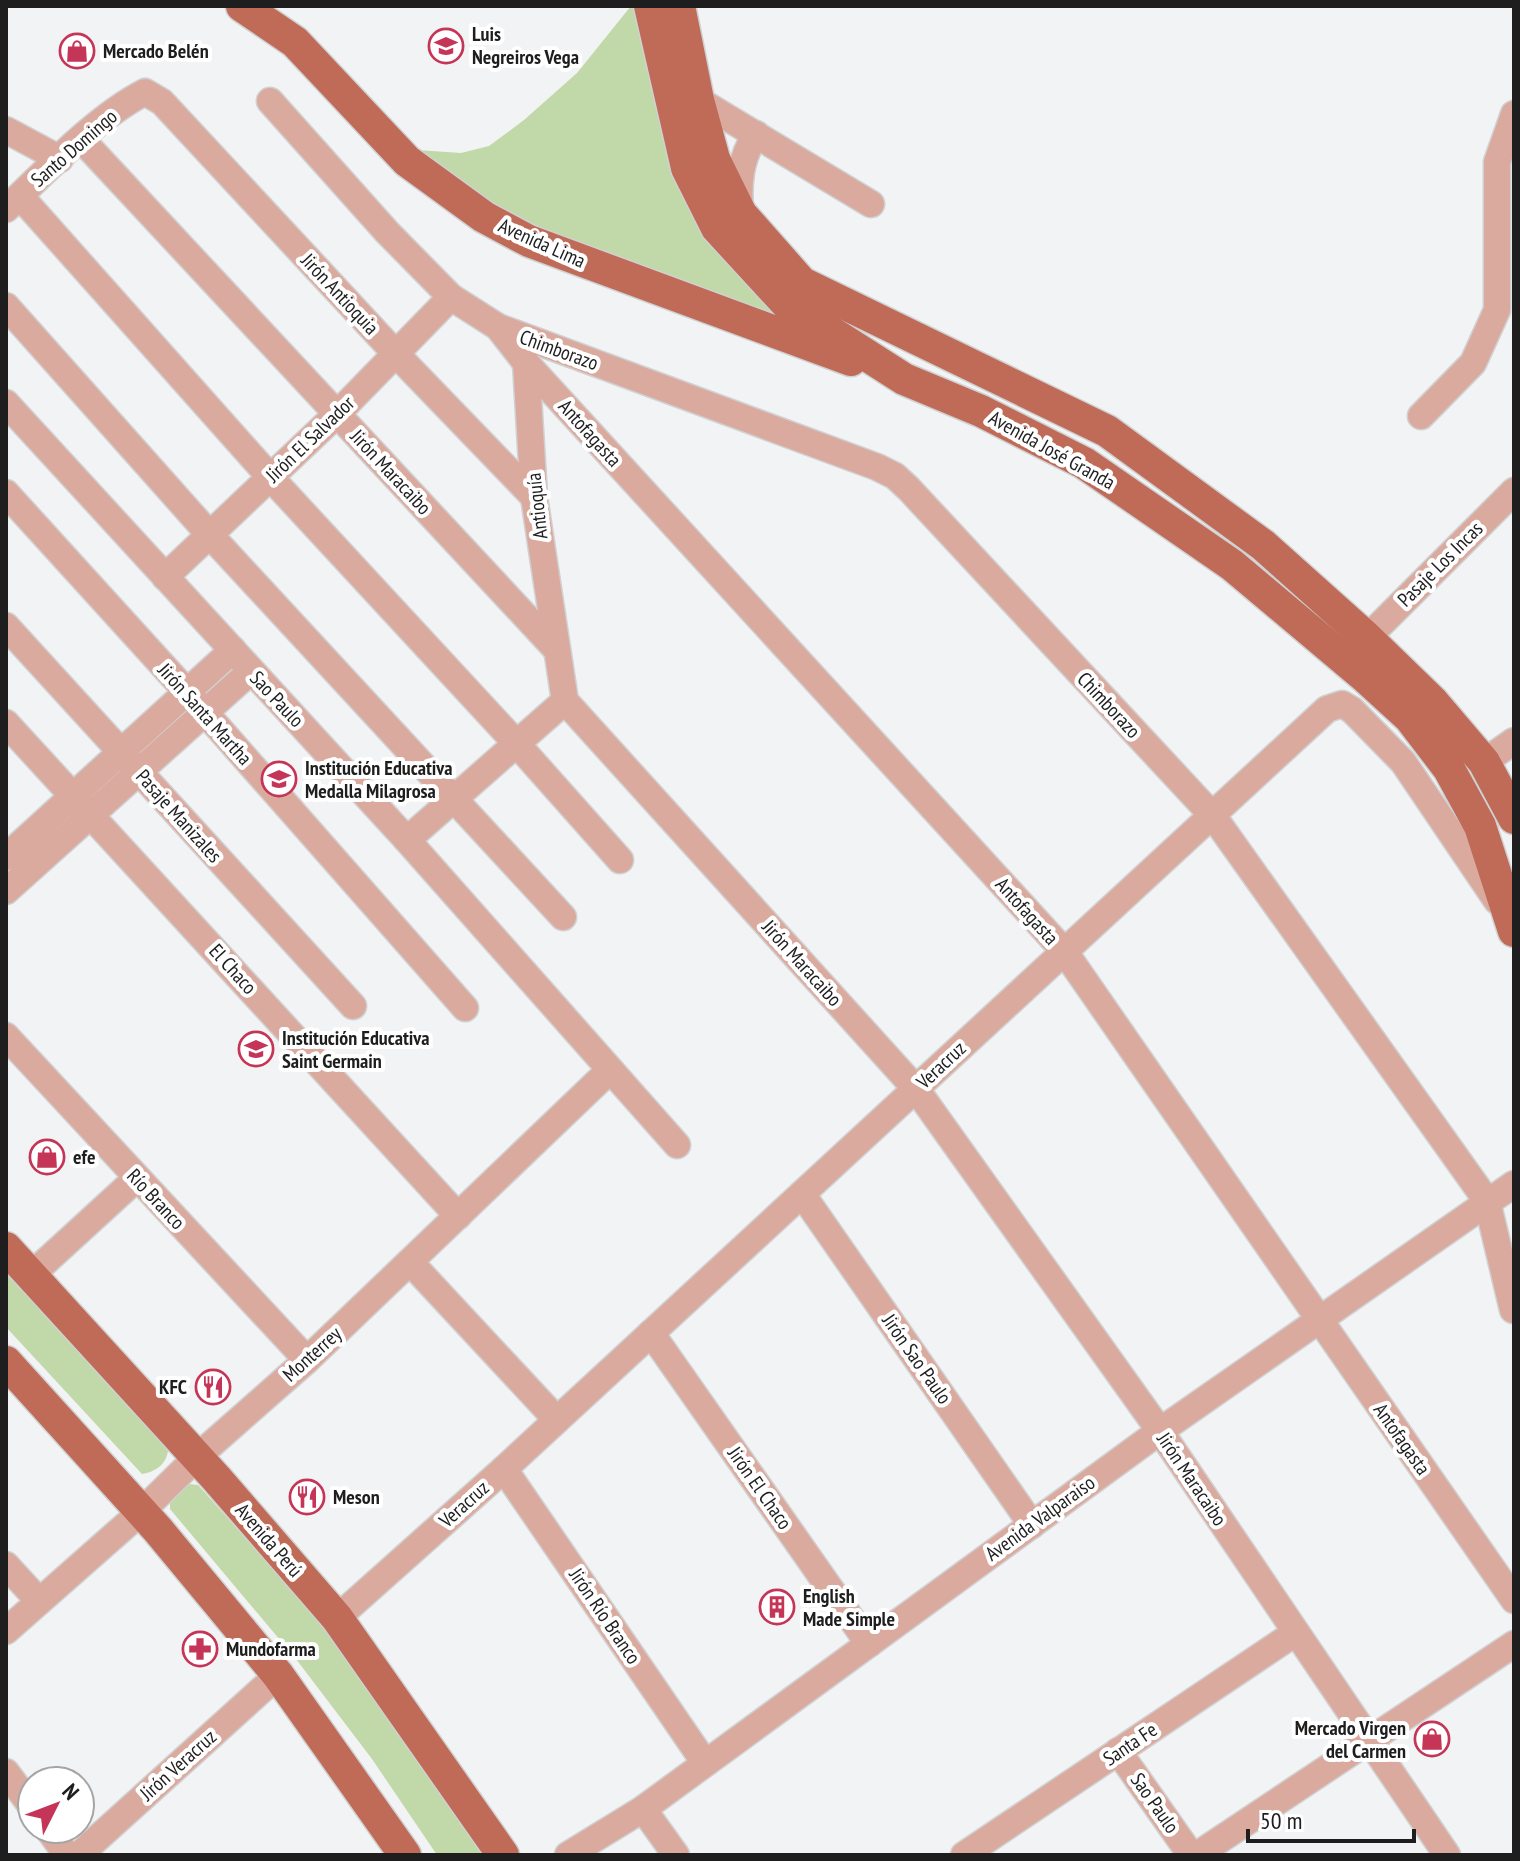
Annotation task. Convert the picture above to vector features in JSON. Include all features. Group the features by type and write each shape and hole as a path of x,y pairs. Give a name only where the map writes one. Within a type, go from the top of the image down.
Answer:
{"main road":[{"name":"Avenida Lima","path":"242,6 295,42 407,161 484,217 529,241 904,379"},
{"name":"Avenida José Granda","path":"650,6 687,168 717,228 787,304 904,379 981,411 1084,463 1232,565 1364,676 1410,718 1449,769 1480,826 1512,926"},
{"name":"Avenida José Granda","path":"679,6 698,100 714,159 741,214 802,283 1107,431 1263,545 1433,702 1484,762 1514,818"},
{"name":"Avenida Perú","path":"6,1248 197,1457 337,1618 503,1855"},
{"path":"6,1362 142,1511 278,1675 405,1855"}],"street":[{"name":"Santo Domingo","path":"13,203 81,139 145,92"},
{"name":"Jirón Antioquia","path":"145,92 162,102 534,497"},
{"path":"698,100 871,204"},
{"name":"Antofagasta","path":"270,101 387,232 451,297 498,327 526,363 1064,951 1514,1600"},
{"path":"1421,416 1473,363 1497,310 1497,162 1514,114"},
{"path":"6,130 60,159"},
{"path":"741,214 739,188 742,166 756,134"},
{"name":"Jirón Maracaibo","path":"81,139 556,649"},
{"path":"13,203 516,743 620,860"},
{"name":"Jirón El Salvador","path":"165,577 337,414 451,297"},
{"path":"6,306 210,535 563,917"},
{"name":"Chimborazo","path":"498,327 877,467 895,476 909,489 1213,816 1487,1201 1513,1310"},
{"name":"Antioquía","path":"526,363 534,497 556,649"},
{"name":"Sao Paulo","path":"6,403 407,840 677,1145"},
{"name":"Pasaje Los Incas","path":"1367,638 1514,491"},
{"name":"Jirón Santa Martha","path":"6,493 205,712 465,1008"},
{"name":"Pasaje Manizales","path":"6,626 353,1006"},
{"path":"407,840 565,701 556,649"},
{"path":"6,891 82,805 121,752 233,650"},
{"path":"6,857 82,805 139,772 251,671"},
{"name":"Jirón Maracaibo","path":"565,701 916,1089 1160,1431 1447,1855"},
{"name":"Veracruz","path":"337,1618 504,1469 1327,709 1342,704 1352,710 1403,762 1512,926"},
{"name":"El Chaco","path":"6,723 458,1216"},
{"path":"1484,762 1514,741"},
{"name":"Río Branco","path":"6,1036 307,1360"},
{"name":"Monterrey","path":"6,1631 307,1360 610,1070"},
{"path":"31,1275 137,1178"},
{"name":"Avenida Valparaiso","path":"568,1855 643,1809 1160,1431 1514,1184"},
{"name":"Jirón Sao Paulo","path":"802,1194 1032,1525"},
{"path":"410,1262 557,1420"},
{"name":"Jirón El Chaco","path":"651,1333 869,1644"},
{"name":"Jirón Río Branco","path":"504,1469 705,1763"},
{"path":"6,1565 39,1601"},
{"name":"Santa Fe","path":"964,1855 1295,1633"},
{"path":"1197,1855 1514,1644"},
{"name":"Jirón Veracruz","path":"79,1855 278,1675"},
{"name":"Sao Paulo","path":"1118,1751 1191,1855"},
{"path":"643,1809 676,1855"}],"green space":[{"path":"631,6 643,6 798,317 756,315 549,244 417,150 461,153 489,146 577,73"},
{"path":"6,1271 168,1450 160,1466 142,1474 6,1327"},
{"path":"189,1484 198,1485 322,1624 386,1709 483,1855 437,1855 372,1759 296,1659 170,1509 170,1500"}],"place":[{"name":"Luis Negreiros Vega","path":"446,46"},
{"name":"Mercado Belén","path":"77,51"},
{"name":"Institución Educativa Medalla Milagrosa","path":"279,779"},
{"name":"Institución Educativa Saint Germain","path":"256,1049"},
{"name":"efe","path":"47,1157"},
{"name":"KFC","path":"213,1387"},
{"name":"Meson","path":"307,1497"},
{"name":"English Made Simple","path":"777,1607"},
{"name":"Mundofarma","path":"200,1649"},
{"name":"Mercado Virgen del Carmen","path":"1432,1739"}]}
